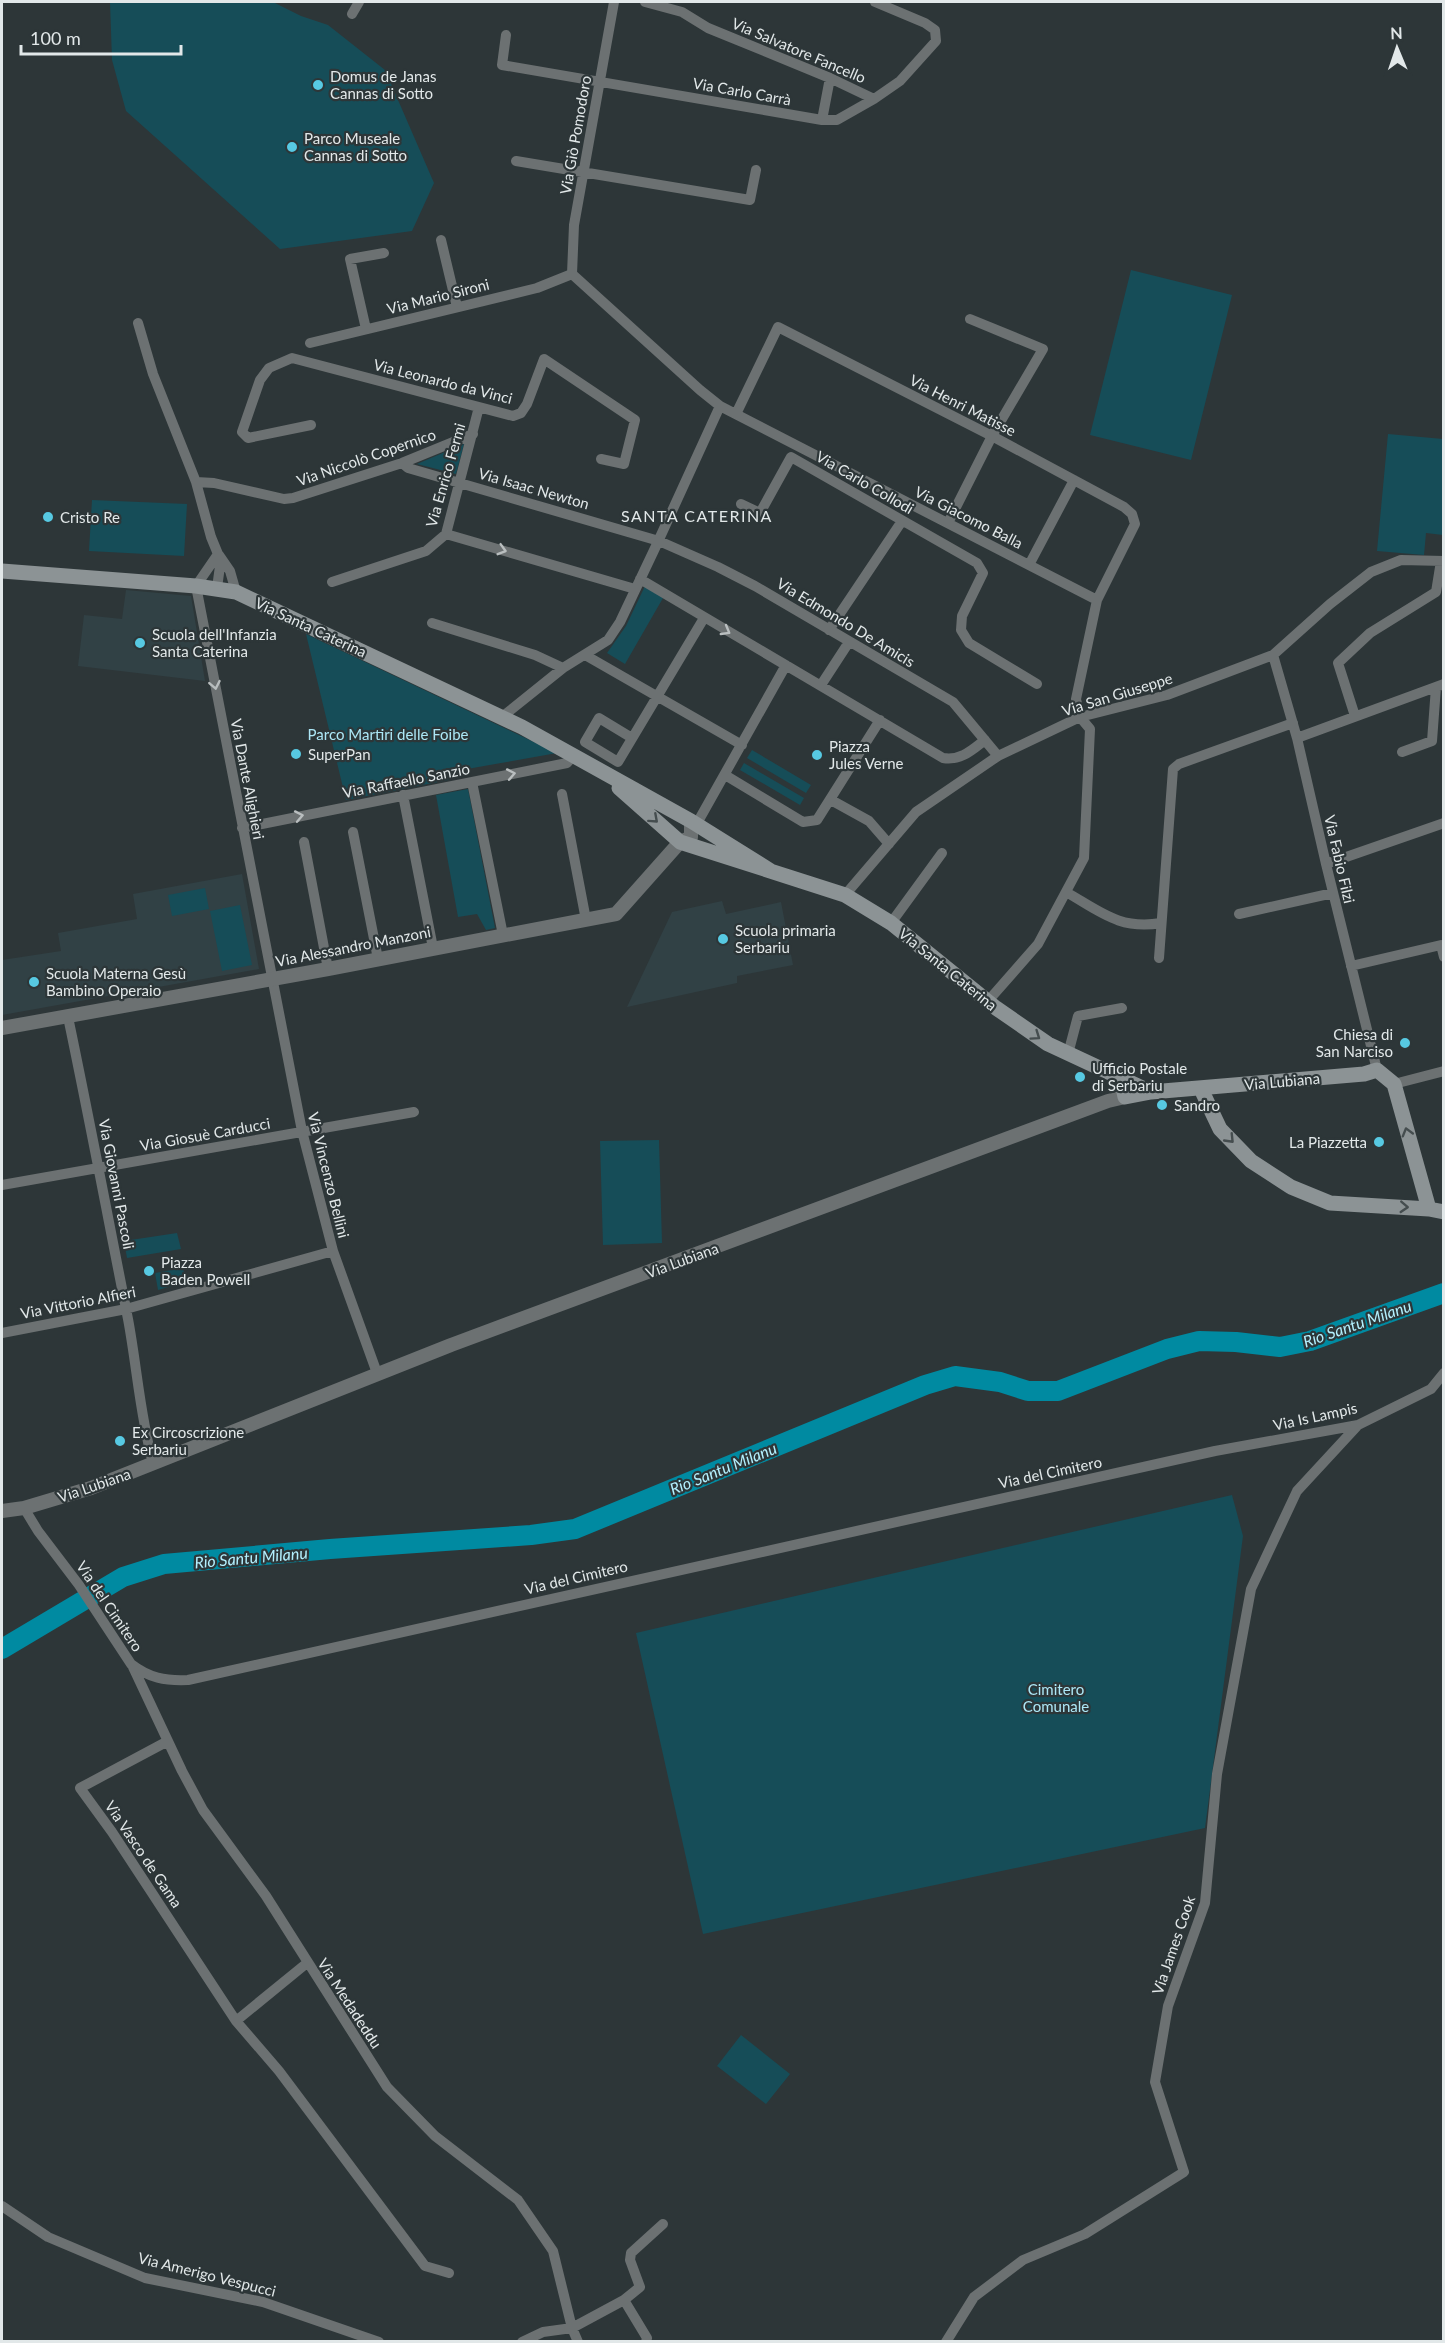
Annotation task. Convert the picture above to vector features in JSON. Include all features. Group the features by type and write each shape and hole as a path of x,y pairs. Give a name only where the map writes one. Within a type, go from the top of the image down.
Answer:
{"main road":[{"name":"Via Santa Caterina","path":"2,571 196,586 236,592 502,717 696,819 771,871"},
{"name":"Via Santa Caterina","path":"597,768 680,842 771,871 808,887 845,895 891,923 988,1001 1048,1044 1151,1092"},
{"path":"1200,1089 1220,1129 1251,1161 1291,1187 1330,1203 1436,1210 1394,1084 1377,1070"},
{"name":"Via Lubiana","path":"1125,1097 1151,1092 1364,1074 1377,1070"},
{"path":"1121,1078 1125,1097"}],"street":[{"path":"352,14 359,2"},
{"name":"Via Giò Pomodoro","path":"572,274 574,225 614,2"},
{"name":"Via Salvatore Fancello","path":"645,2 682,12 708,28 830,78 874,99"},
{"name":"Via Carlo Carrà","path":"506,35 502,65 822,120 837,120 900,81 936,41 934,30 925,23 875,2"},
{"path":"822,120 830,78"},
{"path":"516,161 750,200 756,170"},
{"path":"441,240 457,307"},
{"path":"366,329 350,259 384,254"},
{"name":"Via Mario Sironi","path":"310,343 537,288 572,274"},
{"name":"Via Giacomo Balla","path":"572,274 720,406 1097,600"},
{"path":"948,523 992,436 1043,349 970,319"},
{"path":"138,322 153,374 196,482 218,554 220,567 217,588"},
{"name":"Via Henri Matisse","path":"736,414 778,327 992,436 1124,507 1132,514 1135,524 1097,600"},
{"name":"Via Leonardo da Vinci","path":"311,425 248,438 242,432 260,380 269,368 292,358 513,416 521,413 527,404 544,359 635,420 624,464 602,459"},
{"path":"502,717 563,668 609,640 659,541 720,406"},
{"name":"Via Enrico Fermi","path":"332,582 426,551 446,534 479,407"},
{"name":"Via Niccolò Copernico","path":"196,482 214,483 284,499 402,463 473,434"},
{"name":"Via Carlo Collodi","path":"741,504 760,513 791,457 977,563 983,573 962,616 961,630 969,643 1037,684"},
{"name":"Via Isaac Newton","path":"402,463 408,468 659,541"},
{"path":"1029,565 1074,480"},
{"path":"829,630 902,521"},
{"path":"446,534 638,584 704,618 944,758 952,760 964,756 985,740"},
{"name":"Via Edmondo De Amicis","path":"659,541 746,581 953,702 998,756"},
{"path":"196,586 218,554"},
{"path":"218,554 230,571 236,592"},
{"path":"1273,655 1330,604 1371,572 1401,560 1442,561 1436,592 1370,633 1338,663 1355,716"},
{"name":"Via Dante Alighieri","path":"196,586 273,978"},
{"path":"988,1001 1038,944 1084,858 1090,729 1080,717 1076,699 1097,600"},
{"path":"632,738 599,718 585,742 618,762 704,618"},
{"path":"432,623 535,655 563,668"},
{"path":"821,686 849,642"},
{"name":"Via San Giuseppe","path":"845,895 916,812 998,756 1080,717 1167,695 1273,655"},
{"name":"Via Fabio Filzi","path":"1273,655 1298,738 1326,864 1377,1070"},
{"path":"585,656 742,745"},
{"path":"680,842 691,837 696,819 742,745 786,665"},
{"path":"1298,738 1440,685 1432,741 1402,752"},
{"path":"724,775 803,822 817,820 880,720"},
{"path":"1159,958 1173,769 1179,764 1293,723"},
{"name":"Via Raffaello Sanzio","path":"242,828 567,764 573,756"},
{"path":"472,782 503,935"},
{"path":"562,794 586,920"},
{"path":"403,795 433,948"},
{"path":"831,800 869,821 889,844"},
{"path":"1326,864 1443,823"},
{"path":"353,832 378,959"},
{"path":"304,842 328,969"},
{"name":"Via Alessandro Manzoni","path":"2,1029 616,914 680,842"},
{"path":"891,923 942,853"},
{"path":"1066,892 1116,921 1133,926 1161,923"},
{"path":"1239,914 1333,893"},
{"path":"1351,966 1441,945 1443,957"},
{"name":"Via Vincenzo Bellini","path":"273,978 302,1131 333,1251 377,1374"},
{"path":"1068,1054 1078,1016 1122,1008"},
{"name":"Via Giovanni Pascoli","path":"68,1017 100,1168 153,1463"},
{"path":"1394,1084 1443,1071"},
{"name":"Via Lubiana","path":"2,1511 24,1508 91,1488 377,1374 1108,1101 1125,1097"},
{"name":"Via Giosuè Carducci","path":"2,1185 414,1112"},
{"name":"Via Vittorio Alfieri","path":"2,1333 126,1309 333,1251"},
{"name":"Via Is Lampis","path":"1215,1451 1358,1425 1431,1389 1443,1373"},
{"name":"Via James Cook","path":"946,2342 974,2297 1023,2260 1085,2234 1184,2172 1155,2082 1168,2006 1205,1903 1216,1774 1251,1589 1298,1491 1358,1425"},
{"name":"Via del Cimitero","path":"24,1508 38,1532 79,1585 131,1664 143,1673 156,1678 188,1680 1215,1451"},
{"name":"Via Medadeddu","path":"131,1664 203,1810 267,1896 387,2087 435,2136 518,2200 553,2251 572,2328 578,2342"},
{"name":"Via Vasco de Gama","path":"168,1742 80,1788 236,2021 279,2072 425,2266 449,2273"},
{"path":"236,2021 307,1963"},
{"name":"Via Amerigo Vespucci","path":"2,2206 48,2237 145,2278 263,2302 379,2342"},
{"path":"522,2342 543,2332 572,2328 624,2300 640,2287 630,2260 631,2253 663,2224"},
{"path":"624,2300 647,2338 646,2342"}],"shaded area":[{"name":"Scuola dell'Infanzia Santa Caterina","path":"126,590 191,596 205,681 78,666 84,615 122,619"},
{"path":"242,874 259,969 2,1015 2,960 61,951 58,933 137,919 133,894"},
{"name":"Scuola primaria Serbariu","path":"722,901 726,914 781,902 793,965 737,976 737,983 627,1007 672,912"}],"green space":[{"name":"Parco Museale Cannas di Sotto","path":"110,2 273,2 301,16 328,25 385,70 434,183 412,231 280,249 126,111 112,60"},
{"path":"1131,270 1232,295 1191,460 1090,435"},
{"path":"1388,434 1443,439 1443,535 1426,533 1424,555 1377,551"},
{"path":"464,444 456,474 417,464"},
{"path":"92,500 187,504 184,556 89,551"},
{"path":"645,586 663,598 625,664 607,653 626,626"},
{"name":"Parco Martiri delle Foibe","path":"306,634 557,753 456,771 448,780 346,800"},
{"path":"752,750 811,785 806,793 747,758"},
{"path":"744,763 804,798 800,805 740,770"},
{"path":"468,789 495,928 486,930 477,914 458,917 436,795"},
{"path":"205,888 209,909 172,916 168,895"},
{"path":"240,905 252,965 222,971 210,911"},
{"path":"659,1140 662,1243 603,1245 600,1141"},
{"path":"177,1233 181,1249 127,1258 124,1241"},
{"path":"183,1268 186,1282 158,1290 155,1273"},
{"name":"Cimitero Comunale","path":"1232,1495 1243,1536 1205,1828 703,1934 636,1633"},
{"path":"741,2035 790,2074 766,2104 717,2066"}],"waterway":[{"name":"Rio Santu Milanu","path":"2,1649 123,1577 164,1564 330,1549 531,1535 575,1529 925,1385 955,1376 1000,1382 1028,1391 1058,1391 1167,1349 1199,1341 1280,1347 1310,1341 1444,1293"}],"place":[{"name":"Domus de Janas Cannas di Sotto","path":"318,85"},
{"name":"Parco Museale Cannas di Sotto","path":"292,147"},
{"name":"Cristo Re","path":"48,517"},
{"name":"Scuola dell'Infanzia Santa Caterina","path":"140,643"},
{"name":"SuperPan","path":"296,754"},
{"name":"Piazza Jules Verne","path":"817,755"},
{"name":"Scuola primaria Serbariu","path":"723,939"},
{"name":"Scuola Materna Gesù Bambino Operaio","path":"34,982"},
{"name":"Chiesa di San Narciso","path":"1405,1043"},
{"name":"Ufficio Postale di Serbariu","path":"1080,1077"},
{"name":"Sandro","path":"1162,1105"},
{"name":"La Piazzetta","path":"1379,1142"},
{"name":"Piazza Baden Powell","path":"149,1271"},
{"name":"Ex Circoscrizione Serbariu","path":"120,1441"}],"district":[{"name":"SANTA CATERINA","path":"697,515"}]}
